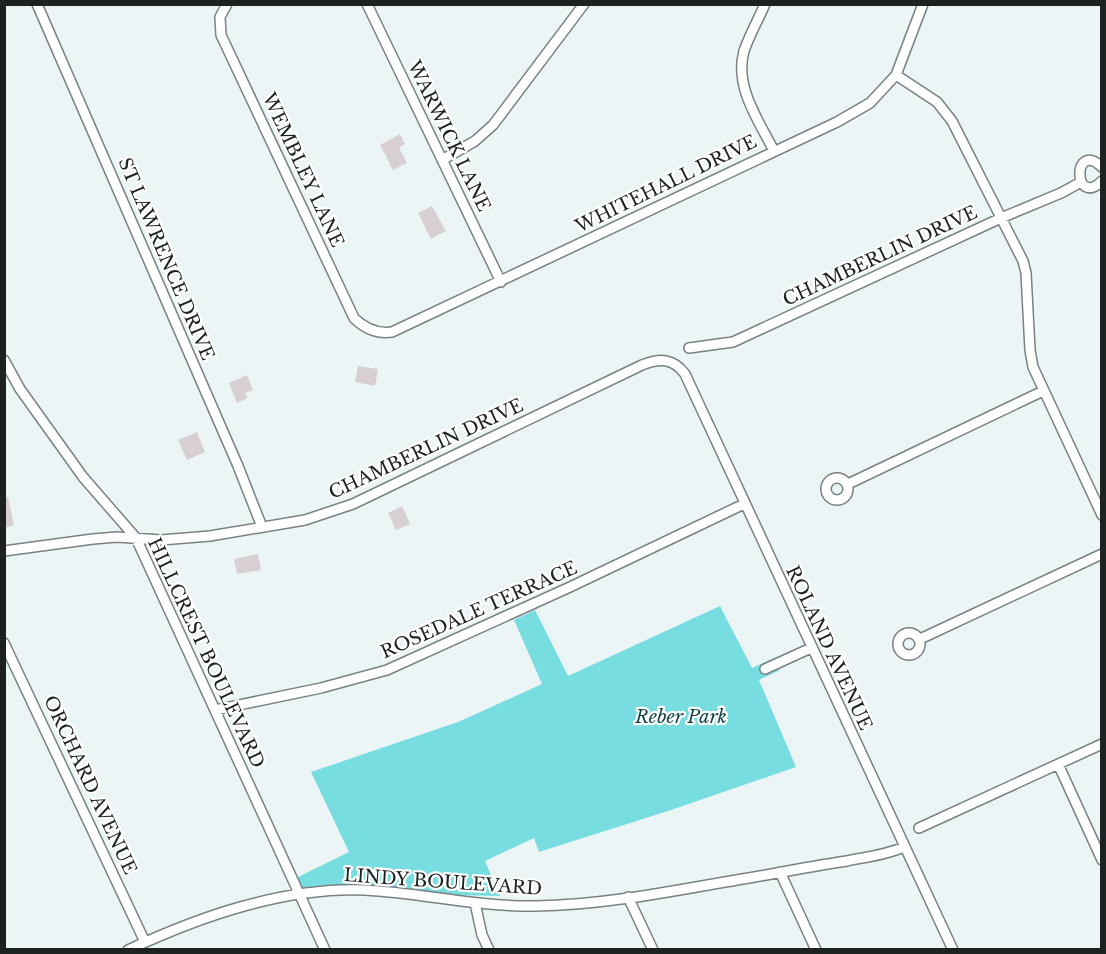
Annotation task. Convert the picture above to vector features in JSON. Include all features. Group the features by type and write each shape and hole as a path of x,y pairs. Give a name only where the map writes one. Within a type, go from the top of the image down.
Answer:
{"street":[{"name":"ST LAWRENCE DRIVE","path":"37,4 238,466 262,527"},
{"name":"WEMBLEY LANE","path":"227,4 220,17 221,35 354,318 370,330"},
{"name":"WARWICK LANE","path":"368,4 501,282"},
{"path":"442,160 476,141 493,125 585,4"},
{"path":"765,4 744,51 741,73 745,92 774,151"},
{"name":"WHITEHALL DRIVE","path":"370,330 383,333 392,332 837,122 870,103 896,75 923,4"},
{"path":"896,75 937,102 949,115 1023,261 1026,273 1033,367 1101,514"},
{"name":"CHAMBERLIN DRIVE","path":"1101,167 1092,162 1084,164 1078,174 1081,182 1090,187 1101,182"},
{"name":"CHAMBERLIN DRIVE","path":"689,348 733,342 1081,182"},
{"name":"HILLCREST BOULEVARD","path":"4,360 20,389 83,477 136,538 325,950"},
{"name":"CHAMBERLIN DRIVE","path":"4,551 93,539 161,540 210,536 304,520 353,504 642,364 659,360 673,362"},
{"name":"ROLAND AVENUE","path":"673,362 685,374 953,950"},
{"path":"848,484 1043,391"},
{"name":"ROSEDALE TERRACE","path":"215,710 321,688 387,670 744,504"},
{"path":"920,639 1101,554"},
{"name":"ORCHARD AVENUE","path":"4,643 146,942"},
{"path":"765,669 811,648"},
{"path":"920,828 1101,744"},
{"path":"1058,764 1101,860"},
{"name":"LINDY BOULEVARD","path":"128,950 185,925 252,904 300,895 363,890 411,893 475,903 558,906 595,903 886,854 904,847"},
{"path":"780,872 816,950"},
{"path":"628,897 653,950"},
{"path":"475,903 482,935 489,950"}],"green space":[{"name":"Reber Park","path":"720,606 752,668 774,658 780,670 759,680 796,767 539,852 534,838 485,861 500,896 298,892 296,878 349,852 311,772 458,722 542,684 514,620 535,610 568,676"}],"building":[{"path":"400,134 405,144 399,148 407,163 393,170 380,145"},
{"path":"432,206 446,231 431,239 418,213"},
{"path":"358,366 378,369 375,386 355,382"},
{"path":"247,375 253,390 245,393 248,398 237,403 229,383"},
{"path":"197,432 205,452 187,460 178,440"},
{"path":"8,497 14,525 4,528 4,498"},
{"path":"402,506 410,524 396,530 388,513"},
{"path":"258,554 261,570 237,574 234,559"}]}
